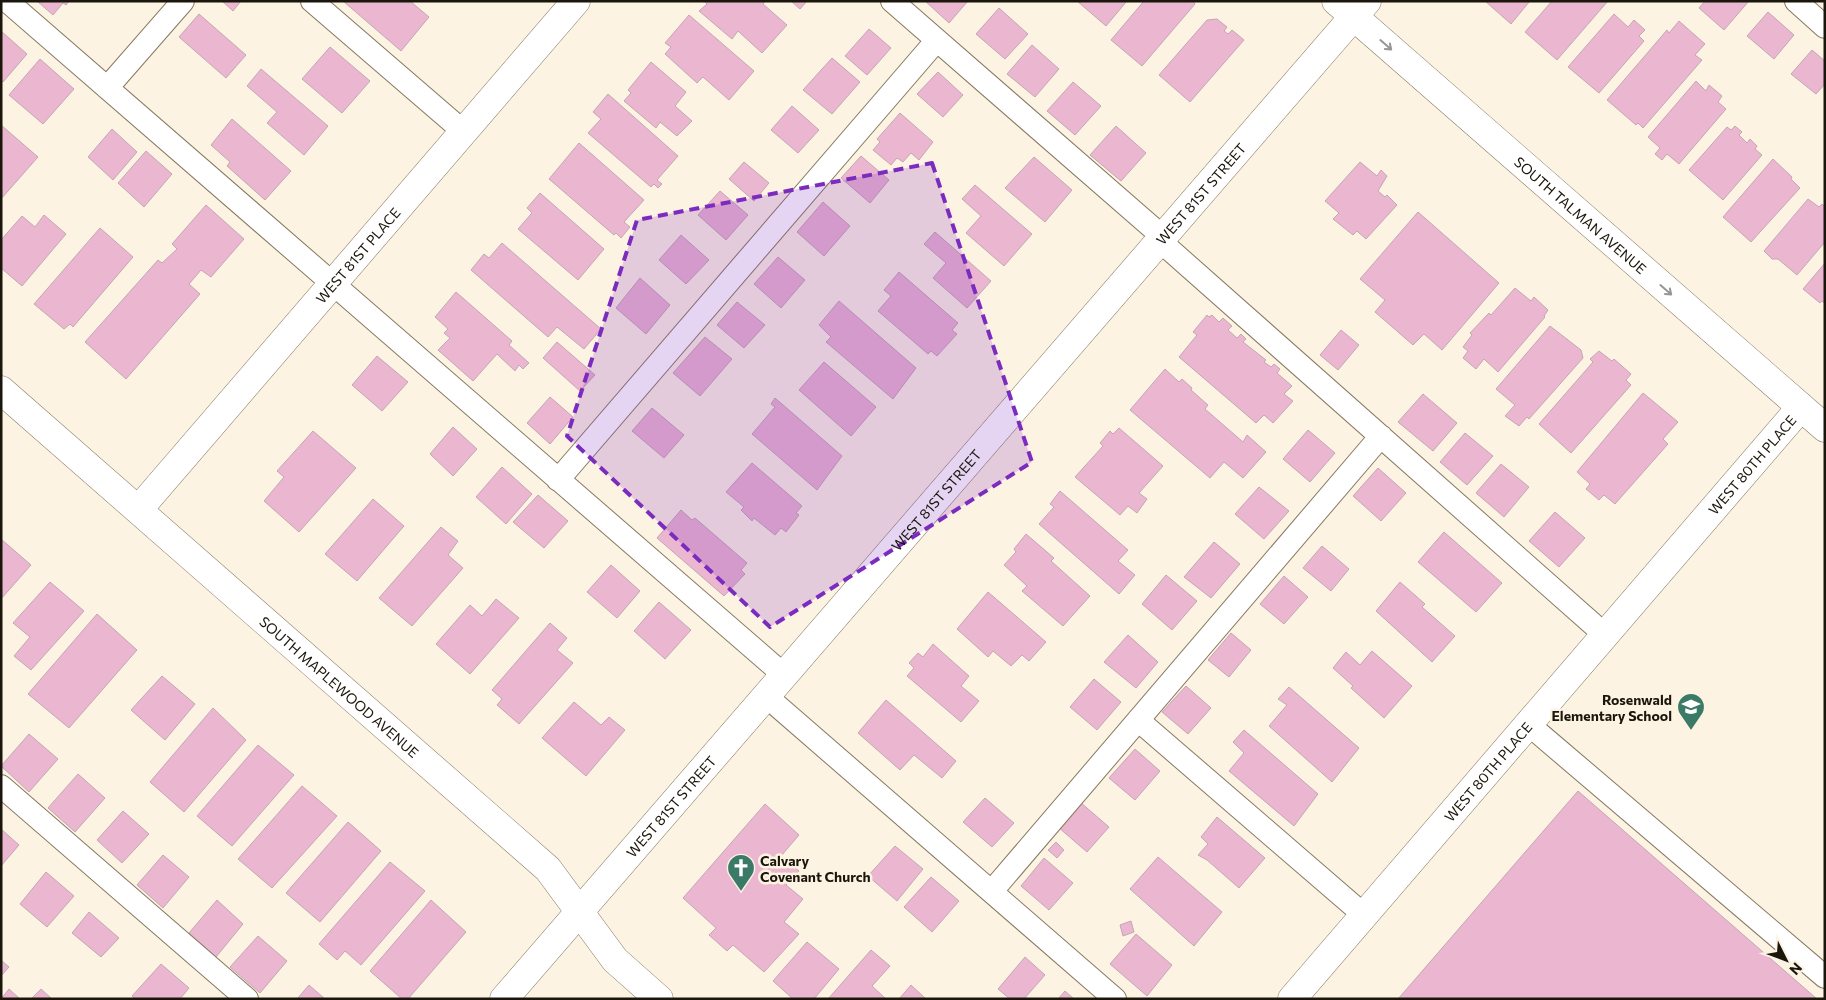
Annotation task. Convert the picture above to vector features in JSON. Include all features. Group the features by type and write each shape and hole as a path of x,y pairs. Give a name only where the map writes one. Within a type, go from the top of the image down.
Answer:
{"street":[{"name":"WEST 81ST PLACE","path":"140,509 576,1"},
{"name":"WEST 81ST STREET","path":"504,999 1161,239 1352,6"},
{"name":"SOUTH TALMAN AVENUE","path":"1352,6 1825,428"},
{"name":"SOUTH MAPLEWOOD AVENUE","path":"1,390 140,509 548,869 615,960 659,999"},
{"name":"WEST 80TH PLACE","path":"1292,999 1604,634 1801,408"}],"lane":[{"path":"7,1 784,675"},
{"path":"107,88 183,1"},
{"path":"312,1 464,132"},
{"path":"892,1 1604,634"},
{"path":"1796,1 1825,27"},
{"path":"558,480 936,40"},
{"path":"992,891 1381,436"},
{"path":"766,696 1115,999"},
{"path":"1138,720 1364,915"},
{"path":"1528,724 1825,977"},
{"path":"1,786 247,999"}],"highlighted area":[{"path":"932,163 1032,462 770,627 567,436 637,220"}],"building":[{"path":"37,1 69,1 66,5 63,3 53,15"},
{"path":"222,1 241,1 233,11"},
{"path":"343,1 410,1 429,17 401,51"},
{"path":"704,1 765,1 763,4 787,25 762,53 738,31 732,39 699,11 707,4"},
{"path":"791,1 807,1 800,9"},
{"path":"925,1 968,1 949,23"},
{"path":"1077,1 1127,1 1106,26"},
{"path":"1144,1 1193,1 1195,4 1142,66 1111,40"},
{"path":"1485,1 1530,1 1511,24"},
{"path":"1552,1 1608,1 1557,60 1525,32"},
{"path":"1705,1 1749,1 1724,30 1699,8"},
{"path":"999,8 1028,34 1005,59 976,34"},
{"path":"1768,12 1794,35 1774,59 1747,36"},
{"path":"199,14 246,55 226,78 179,37"},
{"path":"1614,14 1628,27 1634,20 1645,30 1639,36 1644,41 1599,93 1568,67"},
{"path":"689,15 754,71 729,100 703,77 697,83 665,54 671,47 665,43"},
{"path":"1217,19 1227,27 1224,31 1228,34 1232,30 1244,40 1190,102 1159,75 1207,20"},
{"path":"1679,21 1705,44 1695,55 1702,60 1643,128 1638,123 1636,125 1607,100 1667,30 1669,33"},
{"path":"869,29 891,48 867,75 845,56"},
{"path":"1,31 27,54 3,82 1,80"},
{"path":"1032,45 1059,69 1035,97 1007,74"},
{"path":"330,47 370,81 342,113 302,79"},
{"path":"1812,50 1825,61 1825,84 1816,94 1791,74"},
{"path":"832,58 860,82 832,114 803,90"},
{"path":"40,59 74,89 43,124 9,95"},
{"path":"651,62 686,92 675,106 692,121 677,136 660,122 656,128 624,101 631,93 628,90"},
{"path":"261,69 328,126 304,155 267,123 277,112 247,86"},
{"path":"938,72 963,95 943,117 917,94"},
{"path":"1696,81 1706,91 1709,85 1722,96 1718,102 1726,109 1679,164 1667,154 1662,160 1655,154 1660,148 1648,137"},
{"path":"1073,82 1101,106 1075,135 1047,111"},
{"path":"608,94 678,156 657,180 662,184 658,188 654,184 651,187 588,133 601,119 593,112"},
{"path":"792,106 819,130 798,153 771,130"},
{"path":"900,113 933,142 919,160 911,153 903,162 897,158 891,165 873,150 880,142 877,139"},
{"path":"232,119 291,171 265,200 227,166 230,162 211,145"},
{"path":"1,125 38,157 1,199"},
{"path":"1116,126 1146,153 1121,181 1090,155"},
{"path":"1735,126 1742,132 1739,135 1747,143 1750,139 1757,146 1755,149 1762,155 1723,200 1689,170 1727,127 1731,130"},
{"path":"112,129 137,152 113,180 88,157"},
{"path":"579,143 644,200 624,222 630,227 621,238 616,233 614,235 549,179"},
{"path":"146,151 172,174 144,207 118,183"},
{"path":"861,156 889,180 870,203 841,178"},
{"path":"1034,157 1072,190 1045,222 1005,188"},
{"path":"1773,159 1792,177 1791,179 1800,188 1751,242 1723,217"},
{"path":"744,162 769,183 754,201 729,179"},
{"path":"1360,162 1377,176 1381,170 1387,176 1378,191 1385,197 1387,195 1397,205 1366,239 1357,231 1353,235 1333,219 1339,213 1325,201"},
{"path":"975,185 1032,234 1004,266 966,233 981,216 962,199"},
{"path":"720,191 748,215 726,240 698,215"},
{"path":"540,193 604,249 578,280 518,229 532,213 527,208"},
{"path":"1808,199 1819,207 1822,204 1825,207 1825,242 1797,275 1778,259 1772,259 1764,251"},
{"path":"823,202 850,226 824,256 797,232"},
{"path":"206,205 244,239 211,277 201,270 189,284 200,294 126,379 85,342 158,260 162,263 177,249 172,244"},
{"path":"1418,212 1499,283 1442,350 1424,334 1413,345 1375,312 1385,300 1360,279"},
{"path":"44,215 66,234 22,286 1,268 1,240 22,216 35,227"},
{"path":"100,228 133,257 73,327 70,324 64,329 34,304"},
{"path":"935,232 991,281 967,308 933,278 946,263 924,244"},
{"path":"681,235 709,260 686,284 659,260"},
{"path":"502,243 601,329 584,349 557,327 548,337 471,270 484,254 489,258"},
{"path":"778,257 805,280 781,308 754,284"},
{"path":"1825,263 1825,304 1822,301 1820,303 1803,289"},
{"path":"899,272 958,323 952,330 957,334 937,356 931,351 928,354 878,311 891,296 884,290"},
{"path":"640,278 670,305 646,334 616,308"},
{"path":"1515,288 1531,301 1534,297 1548,310 1545,317 1498,372 1484,359 1476,369 1463,358 1468,351 1463,347 1472,335 1470,333 1489,313 1491,315"},
{"path":"456,292 512,341 509,345 529,363 523,369 519,365 515,371 497,354 473,381 438,350 450,338 444,333 448,329 435,317"},
{"path":"839,301 916,368 893,399 826,342 831,337 819,325"},
{"path":"737,302 765,325 744,348 717,325"},
{"path":"1207,315 1209,317 1212,315 1219,322 1223,318 1232,326 1228,330 1237,338 1241,334 1246,339 1243,342 1266,360 1264,362 1271,367 1274,364 1280,369 1277,373 1292,386 1284,394 1293,401 1273,423 1264,415 1256,423 1179,357 1197,335 1193,332"},
{"path":"1550,326 1581,350 1583,358 1529,419 1527,417 1519,426 1505,416 1515,405 1496,389"},
{"path":"1341,330 1359,345 1338,370 1320,355"},
{"path":"705,337 732,359 700,396 673,373"},
{"path":"557,342 595,375 580,391 543,358"},
{"path":"1599,351 1612,361 1614,359 1631,374 1626,380 1631,385 1571,453 1539,424 1593,362 1590,359"},
{"path":"377,356 408,382 382,411 352,385"},
{"path":"824,362 876,407 851,436 799,390"},
{"path":"1165,369 1179,382 1182,379 1192,388 1191,390 1208,405 1205,409 1243,442 1247,435 1266,452 1243,478 1224,462 1210,478 1130,410"},
{"path":"1643,393 1678,422 1663,439 1668,444 1615,504 1604,495 1599,500 1586,489 1590,484 1577,472"},
{"path":"1423,394 1457,423 1433,451 1398,422"},
{"path":"550,397 573,417 550,444 527,423"},
{"path":"775,398 842,456 817,490 752,434 775,407 771,404"},
{"path":"652,408 684,435 664,458 632,431"},
{"path":"453,427 477,449 453,476 430,454"},
{"path":"1119,428 1163,466 1139,493 1147,499 1137,513 1128,506 1120,515 1075,477 1103,446 1100,443 1110,431 1113,434"},
{"path":"1308,430 1335,453 1310,482 1283,459"},
{"path":"313,431 356,468 299,532 264,501 284,477 277,471"},
{"path":"1465,433 1493,456 1467,485 1440,462"},
{"path":"752,463 802,506 796,513 799,515 786,532 781,528 775,535 754,518 752,521 741,510 744,507 726,492"},
{"path":"1501,464 1529,487 1504,517 1476,493"},
{"path":"502,467 532,494 506,524 476,497"},
{"path":"1378,468 1406,493 1381,521 1353,496"},
{"path":"1259,487 1289,511 1264,539 1235,514"},
{"path":"1060,491 1128,550 1118,561 1135,575 1119,594 1039,524 1054,507 1050,504"},
{"path":"538,495 568,521 544,548 513,522"},
{"path":"373,499 404,526 357,581 325,554"},
{"path":"681,510 692,520 695,518 747,563 741,570 745,574 724,596 657,538"},
{"path":"1555,512 1585,538 1559,567 1529,541"},
{"path":"441,527 458,541 448,555 463,568 412,626 379,598"},
{"path":"1444,532 1502,583 1476,612 1418,562"},
{"path":"1026,534 1054,558 1051,561 1090,596 1063,626 1022,591 1027,586 1004,565 1016,552 1014,549"},
{"path":"1,539 31,565 1,599"},
{"path":"1214,542 1240,564 1211,598 1184,577"},
{"path":"1322,546 1349,569 1331,591 1303,568"},
{"path":"611,565 640,591 617,618 587,592"},
{"path":"1166,575 1197,601 1172,630 1142,604"},
{"path":"1284,576 1308,597 1284,624 1260,604"},
{"path":"50,582 84,611 31,670 14,656 30,637 13,623"},
{"path":"1400,582 1425,604 1422,607 1455,636 1432,662 1376,611"},
{"path":"988,592 1046,642 1029,661 1022,655 1011,666 993,651 988,657 957,629"},
{"path":"496,599 519,618 470,674 436,644 470,605 482,616"},
{"path":"659,602 691,630 665,659 634,631"},
{"path":"97,614 137,650 69,728 28,694"},
{"path":"550,623 567,638 557,650 573,663 519,724 497,705 502,699 492,690"},
{"path":"1231,633 1251,650 1229,677 1208,660"},
{"path":"1128,635 1158,662 1136,688 1104,662"},
{"path":"933,644 969,676 961,686 979,701 961,722 907,676 914,668 909,663 918,653 923,657"},
{"path":"1372,651 1412,686 1384,718 1351,688 1353,686 1333,668 1346,652 1360,665"},
{"path":"162,676 195,704 165,740 131,710"},
{"path":"1094,679 1121,702 1097,730 1070,707"},
{"path":"1186,686 1211,708 1188,734 1162,712"},
{"path":"1289,687 1359,748 1332,782 1269,726 1287,705 1278,699"},
{"path":"886,700 956,761 942,778 914,755 900,770 858,733"},
{"path":"574,702 601,725 609,717 625,730 586,776 542,738"},
{"path":"213,708 246,740 184,812 150,782"},
{"path":"1244,730 1318,794 1294,826 1229,771 1244,753 1233,742"},
{"path":"29,734 58,759 29,792 1,766"},
{"path":"258,745 294,775 232,846 197,816"},
{"path":"1135,749 1160,771 1135,800 1109,778"},
{"path":"78,774 105,798 75,832 48,808"},
{"path":"302,786 337,816 272,888 238,859"},
{"path":"1578,791 1817,999 1398,999"},
{"path":"985,798 1014,823 992,847 963,822"},
{"path":"1080,802 1109,827 1087,852 1058,827"},
{"name":"Calvary Covenant Church","path":"765,804 799,835 781,856 799,871 786,885 803,899 784,922 799,934 764,972 733,945 727,951 709,935 716,928 683,898"},
{"path":"123,811 149,834 122,863 97,840"},
{"path":"1217,817 1265,858 1239,888 1207,860 1198,855 1208,844 1201,837"},
{"path":"348,822 381,851 320,922 286,893"},
{"path":"1,829 19,845 1,866"},
{"path":"1056,842 1064,850 1057,858 1048,850"},
{"path":"895,846 923,869 897,901 868,876"},
{"path":"163,855 189,877 163,908 137,885"},
{"path":"1158,857 1222,912 1194,946 1130,889"},
{"path":"1044,858 1073,883 1049,910 1021,886"},
{"path":"390,862 425,891 361,965 345,951 337,960 319,944"},
{"path":"46,872 74,896 47,927 20,904"},
{"path":"931,877 959,901 932,932 904,907"},
{"path":"217,900 243,924 216,957 189,933"},
{"path":"431,900 466,932 408,999 402,999 370,971"},
{"path":"89,912 119,938 101,957 72,933"},
{"path":"1131,921 1134,932 1123,936 1120,925"},
{"path":"1136,934 1172,965 1147,996 1110,964"},
{"path":"258,936 287,961 260,993 230,967"},
{"path":"807,942 839,969 814,999 793,999 773,981"},
{"path":"871,950 890,966 872,986 886,999 828,999"},
{"path":"1025,957 1045,975 1024,999 1010,999 998,989"},
{"path":"1,960 9,967 1,976"},
{"path":"161,964 189,988 180,999 136,999 132,996"},
{"path":"309,985 325,999 297,999"},
{"path":"911,985 926,999 899,999"},
{"path":"9,989 20,999 1,999"},
{"path":"41,989 52,999 31,999"},
{"path":"1065,991 1074,999 1058,999"}],"place":[{"name":"Rosenwald Elementary School","path":"1691,731"},
{"name":"Calvary Covenant Church","path":"741,892"}]}
